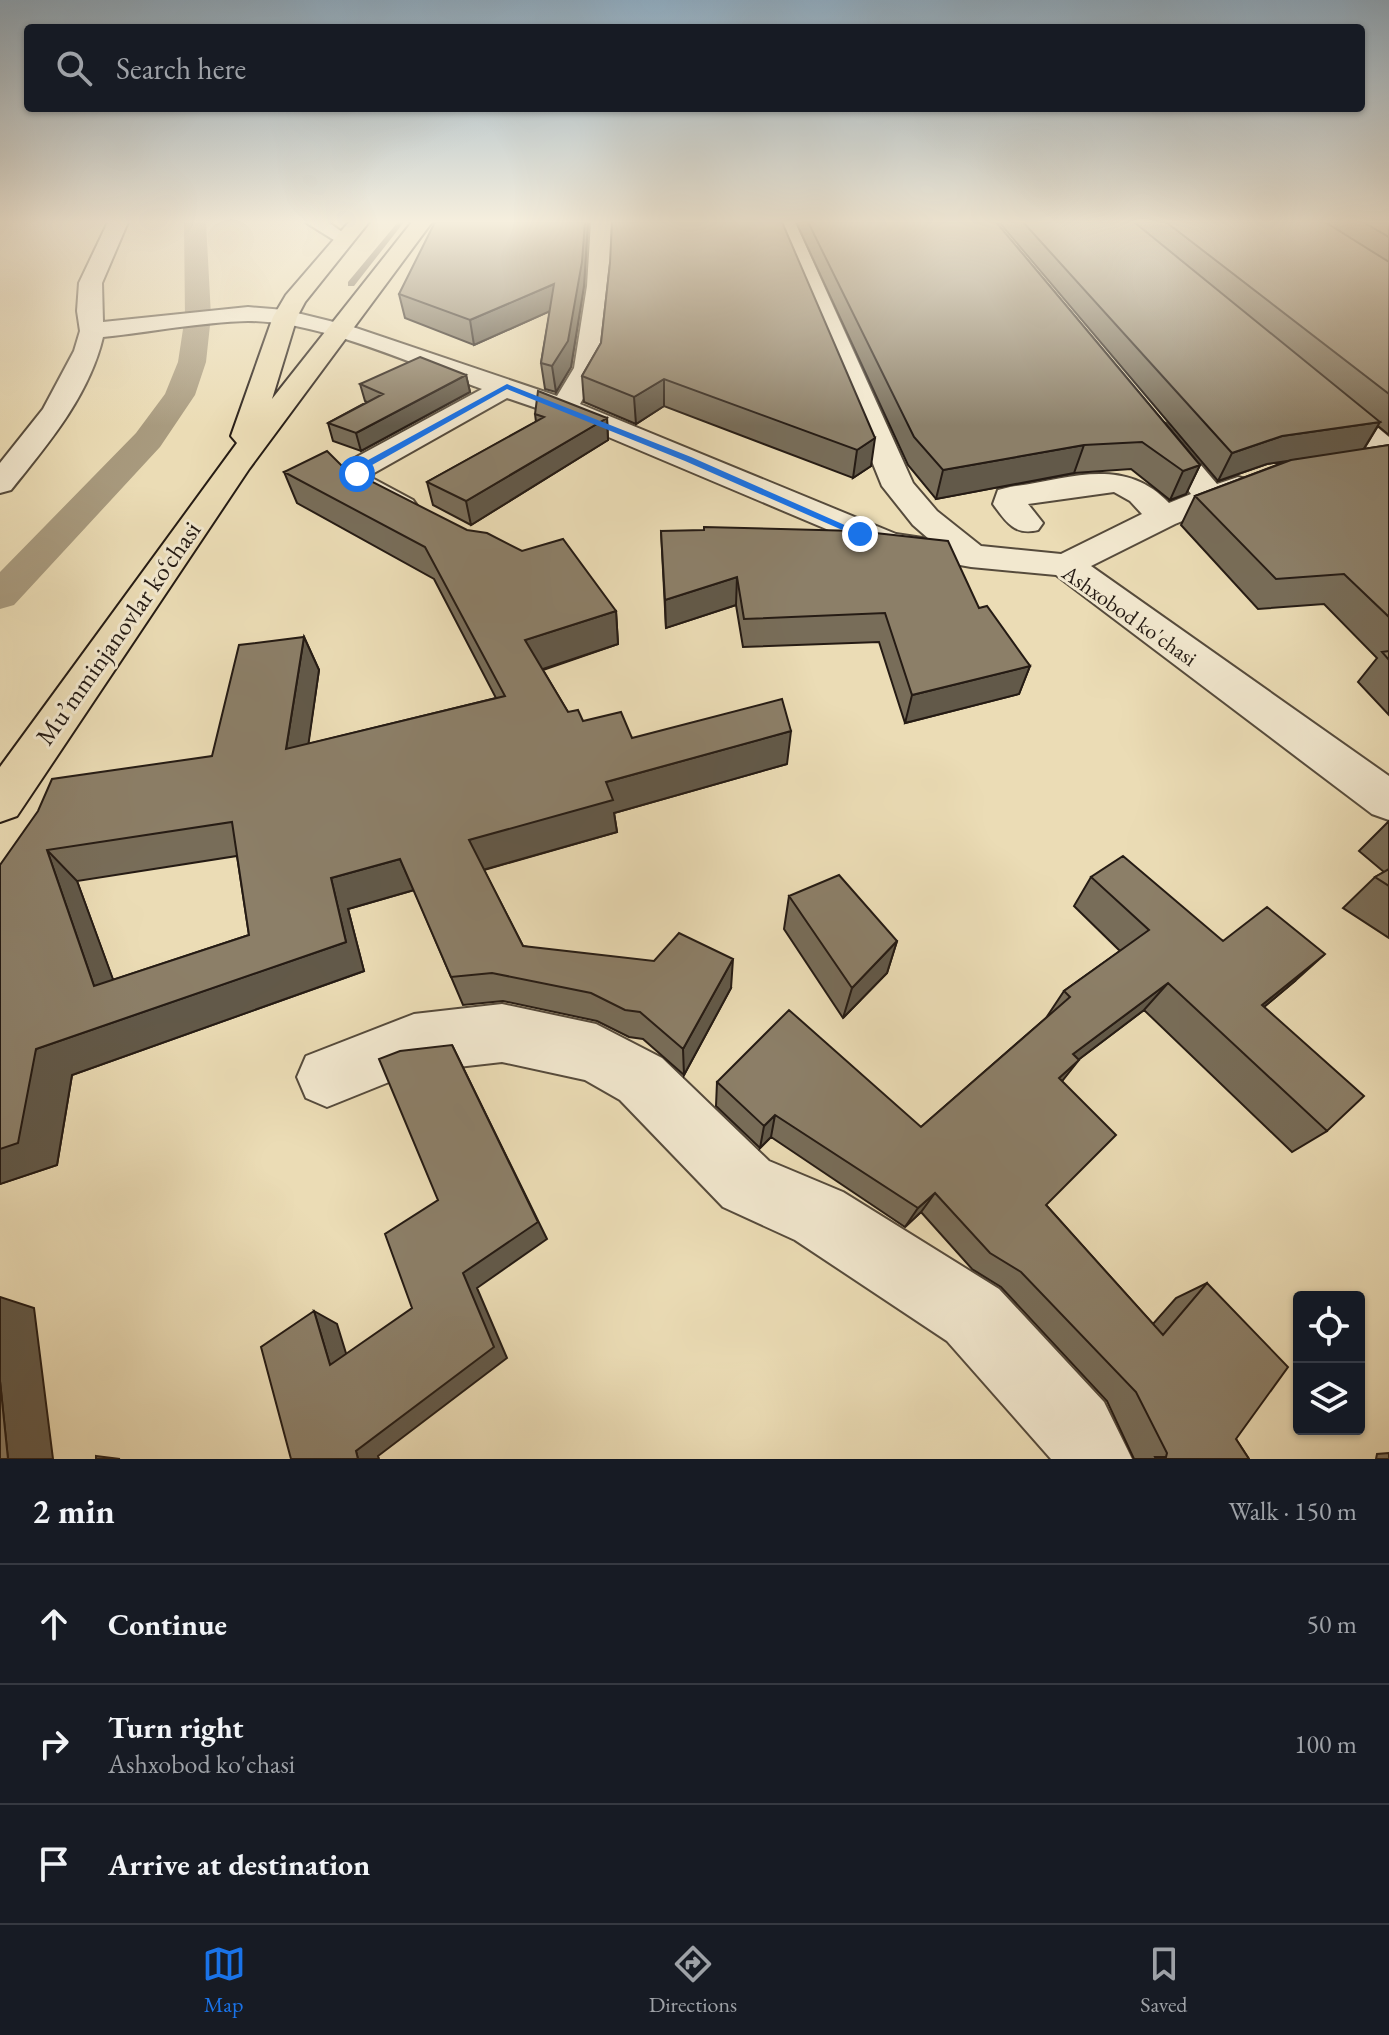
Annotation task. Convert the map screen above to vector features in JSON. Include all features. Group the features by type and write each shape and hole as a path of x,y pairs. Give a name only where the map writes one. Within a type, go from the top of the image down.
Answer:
{"main road":[{"name":"Mu’mminjanovlar ko‘chasi","path":"237,464 285,317 302,290"},
{"name":"Mu’mminjanovlar ko‘chasi","path":"0,803 237,464 371,290"}],"street":[{"path":"0,483 25,453 65,393 86,353 92,331 87,290"},
{"path":"564,408 587,368 597,290"},
{"path":"814,290 898,486 925,518 971,556"},
{"name":"Ashxobod ko'chasi","path":"92,331 248,314 285,317 341,331 507,386 888,543 971,556 1066,565 1389,801"},
{"path":"1306,382 1379,458"},
{"path":"421,517 359,484 357,474 362,467 507,386"},
{"path":"1142,413 1210,497"},
{"path":"1066,565 1163,517 1267,477"},
{"path":"1026,523 1010,504 1010,497 1114,482 1128,484 1138,490 1163,517"},
{"path":"327,1077 414,1043 502,1033 596,1053 641,1079 746,1184 819,1216 973,1315 1077,1429 1092,1459"}],"building":[{"path":"401,290 540,290 470,320 399,294"},
{"path":"553,290 577,290 568,341 552,366 541,363"},
{"path":"607,290 811,290 875,438 857,450 664,379 634,397 582,376 601,343"},
{"path":"842,290 1053,290 1200,465 1183,471 1142,442 1084,445 943,470 914,437"},
{"path":"1085,290 1218,290 1380,422 1282,436 1232,453"},
{"path":"1254,290 1389,290 1389,394"},
{"path":"420,357 466,375 356,433 328,423 383,394 360,384"},
{"path":"538,391 607,418 466,501 427,482 544,417 535,414"},
{"path":"1389,445 1389,617 1344,574 1276,579 1195,496 1291,460"},
{"path":"327,451 343,467 467,530 487,533 522,551 563,539 616,611 525,640 568,712 578,710 583,721 621,712 632,738 782,699 791,731 606,782 613,800 469,840 523,946 654,961 679,933 733,959 683,1049 640,1012 625,1010 591,993 492,973 451,977 400,859 331,878 346,942 36,1049 18,1143 0,1149 0,865 38,811 52,779 212,756 239,645 304,637 286,749 505,696 425,547 284,472","holes":["232,822 249,935 94,986 47,850"]},
{"path":"704,527 857,531 948,541 979,608 987,606 1030,666 912,695 885,613 744,619 737,577 665,600 661,531 704,530"},
{"path":"1123,856 1223,941 1267,907 1325,954 1262,1005 1364,1096 1327,1131 1168,983 1073,1054 1079,1060 1059,1078 1116,1135 1046,1205 1163,1335 1207,1283 1288,1367 1236,1439 1249,1459 1156,1459 1166,1457 1167,1453 1136,1392 1021,1272 990,1253 935,1193 918,1208 775,1115 764,1126 717,1082 789,1010 921,1127 1070,997 1064,991 1149,930 1091,877"},
{"path":"1389,869 1389,886 1375,877"},
{"path":"839,875 897,941 852,988 789,896"},
{"path":"452,1045 538,1222 463,1273 494,1347 356,1451 358,1459 291,1459 261,1347 314,1311 330,1365 412,1308 385,1234 438,1200 379,1059 400,1051"},
{"path":"0,1381 8,1459 0,1459"}],"waterway":[{"path":"0,596 148,440 180,395 192,362 198,316 197,290"}],"route":[{"path":"357,474 362,467 507,386 688,459 860,534"}]}
